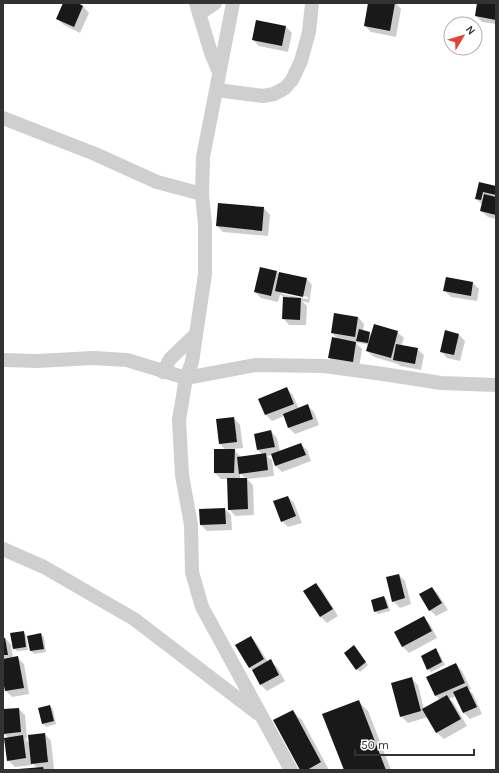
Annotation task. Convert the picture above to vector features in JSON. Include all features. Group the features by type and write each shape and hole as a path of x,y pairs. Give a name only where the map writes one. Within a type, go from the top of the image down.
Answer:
{"street":[{"path":"215,3 198,9 211,53 220,73"},
{"path":"233,3 203,157 202,194 205,225 205,274 192,362 186,378 180,420 182,475 191,525 192,572 202,607 291,770"},
{"path":"217,90 263,96 274,94 285,88 292,80 302,61 309,32 312,3"},
{"path":"3,118 95,154 157,182 202,194"},
{"path":"164,372 170,359 196,334"},
{"path":"3,360 37,361 93,358 127,360 186,378 256,365 324,366 441,383 496,385"},
{"path":"3,549 44,567 134,619 261,716"}],"building":[{"path":"63,3 78,3 83,6 74,27 56,19"},
{"path":"368,3 395,3 390,31 364,26"},
{"path":"477,3 496,3 496,20 483,18 483,16 475,16"},
{"path":"256,20 286,26 282,46 252,40"},
{"path":"479,182 496,186 496,195 483,192 481,200 475,199"},
{"path":"484,194 496,197 496,215 480,211"},
{"path":"218,203 264,207 262,231 216,226"},
{"path":"260,267 277,271 271,296 254,292"},
{"path":"279,272 307,278 303,297 275,291"},
{"path":"446,277 473,282 471,296 443,291"},
{"path":"283,297 301,298 300,320 282,319"},
{"path":"334,313 358,317 355,337 331,333"},
{"path":"374,324 398,331 391,358 366,351"},
{"path":"359,329 370,332 368,343 356,341"},
{"path":"445,330 459,334 454,355 440,352"},
{"path":"332,337 356,342 353,362 328,358"},
{"path":"396,344 418,348 415,364 393,360"},
{"path":"287,387 294,404 265,415 258,399"},
{"path":"308,404 313,419 288,428 283,414"},
{"path":"234,417 237,442 219,444 216,419"},
{"path":"271,430 275,447 257,450 254,434"},
{"path":"301,443 306,455 275,466 271,454"},
{"path":"214,449 235,449 234,473 214,473"},
{"path":"266,453 268,470 239,474 237,457"},
{"path":"227,478 247,478 248,509 228,510"},
{"path":"288,496 296,516 281,522 273,501"},
{"path":"225,508 226,524 200,525 199,509"},
{"path":"399,574 405,598 392,602 386,577"},
{"path":"316,583 333,609 320,617 303,591"},
{"path":"432,587 442,603 429,611 419,594"},
{"path":"384,596 388,608 374,612 371,600"},
{"path":"424,616 432,631 402,647 394,632"},
{"path":"24,631 26,647 13,649 10,633"},
{"path":"41,633 44,649 30,651 27,636"},
{"path":"251,636 264,659 249,668 235,645"},
{"path":"3,638 5,638 8,655 3,655"},
{"path":"354,645 366,662 356,670 344,653"},
{"path":"436,648 442,662 427,670 421,656"},
{"path":"18,656 24,688 5,691 3,681 3,659"},
{"path":"271,659 279,675 260,685 252,670"},
{"path":"456,663 465,683 435,696 426,677"},
{"path":"412,677 421,711 400,717 391,683"},
{"path":"467,686 477,707 463,713 453,692"},
{"path":"447,695 461,719 436,733 422,709"},
{"path":"359,700 386,770 344,770 322,714"},
{"path":"50,705 54,721 42,724 38,708"},
{"path":"19,708 21,732 3,734 3,709"},
{"path":"293,710 321,762 307,770 300,770 273,720"},
{"path":"45,733 48,762 31,764 28,735"},
{"path":"23,735 26,758 7,761 4,738"},
{"path":"43,767 44,770 18,770 18,769"}]}
